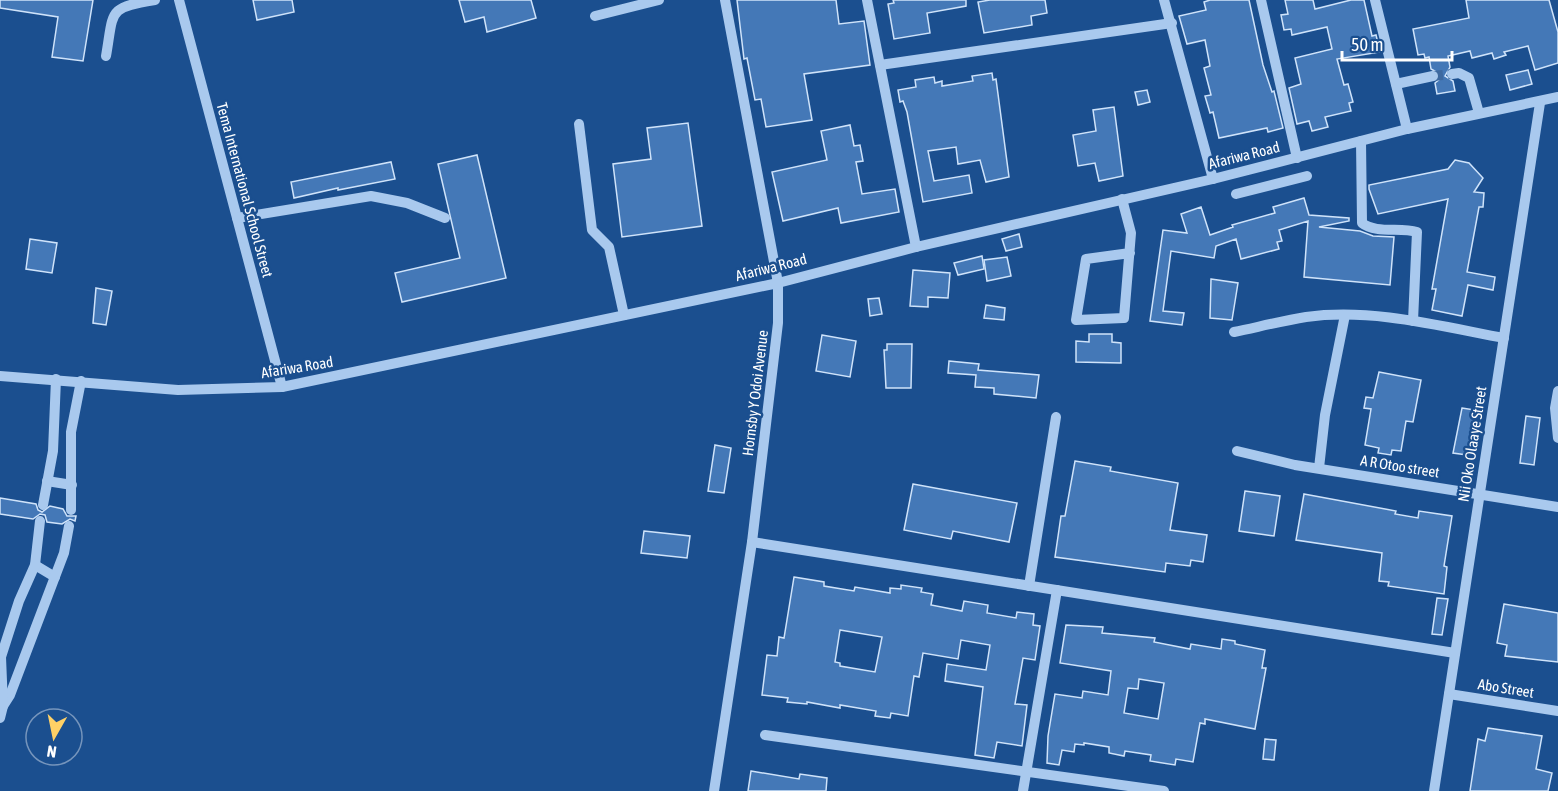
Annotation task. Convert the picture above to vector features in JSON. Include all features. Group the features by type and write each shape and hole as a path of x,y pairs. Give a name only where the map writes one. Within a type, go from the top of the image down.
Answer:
{"street":[{"path":"106,56 113,19 117,11 123,6 155,0"},
{"name":"Tema International School Street","path":"179,0 282,387"},
{"path":"595,16 659,0"},
{"name":"Hornsby Y Odoi Avenue","path":"714,791 752,542 778,323 778,282 725,0"},
{"path":"867,0 916,247"},
{"path":"1164,0 1213,179"},
{"path":"1261,0 1296,158"},
{"path":"1375,0 1407,129"},
{"path":"880,65 1172,23"},
{"path":"1452,74 1459,73 1469,78 1479,113"},
{"path":"1396,84 1433,76"},
{"name":"Afariwa Road","path":"0,376 178,390 282,387 778,282 916,247 1213,179 1407,129 1479,113 1540,103 1558,97"},
{"name":"Nii Oko Olaaye Street","path":"1434,791 1540,103"},
{"path":"579,124 592,230 609,247 624,315"},
{"path":"1361,141 1362,223 1374,229 1404,228 1417,232 1413,321"},
{"path":"1280,162 1286,182"},
{"path":"1241,172 1241,193 1307,176"},
{"path":"237,218 371,196 406,202 445,218"},
{"path":"1122,199 1131,233 1130,253 1124,318 1076,320 1086,259 1130,253"},
{"path":"1234,332 1306,317 1345,315 1413,321 1504,338"},
{"path":"1319,468 1325,415 1345,315"},
{"path":"43,505 53,451 56,379"},
{"path":"72,510 71,432 81,381"},
{"path":"1558,391 1555,408 1558,438"},
{"path":"1029,586 1056,417"},
{"name":"A R Otoo street","path":"1237,451 1319,468 1558,507"},
{"path":"47,482 72,485"},
{"path":"3,706 1,657 19,601 35,566 40,521"},
{"path":"0,718 64,553 69,526"},
{"path":"752,542 1455,653"},
{"path":"35,566 55,577"},
{"path":"1023,791 1057,590"},
{"name":"Abo Street","path":"1449,694 1558,711"},
{"path":"765,735 1164,791"}],"building":[{"path":"0,0 93,0 83,61 52,57 58,17 0,8"},
{"path":"253,0 292,0 294,12 257,20"},
{"path":"459,0 531,0 536,18 487,32 484,17 465,22"},
{"path":"737,0 836,0 839,24 864,21 870,65 804,74 812,120 766,127 761,99 755,100 747,58 744,59"},
{"path":"893,0 966,0 966,6 927,13 930,33 894,39 888,4 894,3"},
{"path":"1045,0 1047,13 1031,16 1032,25 984,33 978,2"},
{"path":"1249,0 1263,65 1272,92 1274,91 1283,128 1268,132 1267,128 1219,138 1213,112 1210,113 1205,96 1211,95 1204,68 1210,66 1205,40 1187,44 1179,16 1206,10 1204,2"},
{"path":"1285,0 1313,0 1315,9 1351,0 1364,0 1372,36 1376,35 1380,52 1337,59 1344,85 1348,84 1353,102 1349,103 1351,111 1325,117 1328,127 1312,131 1309,121 1297,124 1289,88 1301,84 1295,58 1332,49 1327,27 1292,35 1291,29 1284,30 1281,15 1288,14"},
{"path":"1466,0 1549,0 1558,32 1558,63 1535,70 1528,46 1504,52 1506,55 1494,59 1492,53 1472,58 1470,51 1448,56 1450,67 1445,76 1453,81 1455,91 1437,94 1435,83 1440,79 1440,74 1431,69 1429,57 1425,58 1424,54 1418,55 1413,29 1469,18"},
{"path":"1528,70 1532,84 1510,90 1506,75"},
{"path":"992,73 993,80 996,79 1009,177 986,182 980,160 958,164 956,147 928,151 934,181 969,175 972,193 923,202 907,112 903,101 900,102 898,90 916,87 915,80 934,77 935,83 942,81 942,86 973,81 972,76"},
{"path":"1147,90 1150,102 1138,105 1135,92"},
{"path":"1114,107 1123,176 1099,181 1095,163 1078,166 1073,135 1096,131 1093,110"},
{"path":"688,123 702,226 622,237 613,164 651,159 647,128"},
{"path":"850,125 854,146 860,145 863,161 856,162 862,194 895,189 899,212 841,223 838,208 783,221 772,172 827,160 821,131"},
{"path":"477,155 506,278 402,302 395,273 460,258 438,164"},
{"path":"1455,160 1469,163 1483,178 1474,192 1484,193 1483,207 1479,207 1467,272 1495,277 1493,290 1468,285 1462,316 1432,310 1436,289 1432,289 1448,199 1378,214 1369,189 1369,185 1448,169"},
{"path":"391,162 395,179 294,198 291,182"},
{"path":"1304,198 1309,215 1349,218 1349,221 1319,227 1394,237 1390,285 1304,277 1308,221 1279,230 1282,241 1277,242 1279,249 1241,259 1236,239 1216,246 1214,258 1171,251 1163,311 1184,313 1182,325 1150,321 1163,230 1187,233 1181,214 1201,207 1210,235 1233,227 1232,225 1275,213 1273,207"},
{"path":"1019,234 1022,247 1006,251 1002,239"},
{"path":"30,239 57,243 52,273 26,269"},
{"path":"982,256 984,269 958,275 954,263"},
{"path":"1007,257 1011,276 987,281 984,260"},
{"path":"913,270 950,273 948,298 928,297 928,307 910,306"},
{"path":"1211,279 1238,283 1232,320 1210,318"},
{"path":"96,288 112,291 106,325 93,323"},
{"path":"879,298 882,314 870,316 868,299"},
{"path":"986,305 1005,308 1004,320 984,318"},
{"path":"1089,334 1112,334 1112,342 1121,343 1121,363 1076,362 1076,341 1089,342"},
{"path":"822,335 856,341 850,377 816,371"},
{"path":"887,344 912,344 911,388 886,388 884,350 887,350"},
{"path":"949,361 979,364 978,370 1039,375 1036,398 994,394 994,388 975,387 976,375 948,373"},
{"path":"1379,372 1421,380 1413,422 1406,421 1401,451 1392,450 1391,455 1378,453 1379,448 1365,445 1371,409 1364,408 1366,397 1373,398"},
{"path":"1462,408 1475,410 1467,455 1453,453"},
{"path":"1526,416 1540,418 1534,465 1520,463"},
{"path":"715,445 731,448 724,493 708,491"},
{"path":"1075,461 1111,467 1110,471 1178,483 1170,530 1207,535 1203,562 1191,560 1190,566 1166,563 1165,572 1055,557 1061,516 1065,516"},
{"path":"913,484 1017,503 1009,542 953,531 951,539 904,530"},
{"path":"1245,491 1280,496 1274,536 1239,531"},
{"path":"1304,494 1396,511 1395,514 1418,518 1419,511 1452,516 1444,566 1447,567 1444,594 1388,586 1389,582 1379,581 1382,553 1296,540"},
{"path":"0,498 36,504 38,510 42,512 50,506 63,509 67,516 76,516 75,521 70,519 62,524 47,522 45,515 40,514 33,519 0,514"},
{"path":"644,531 690,536 687,558 641,553"},
{"path":"794,577 824,582 824,586 854,591 855,587 890,593 890,588 901,589 901,585 922,588 921,592 933,594 931,605 962,611 964,601 988,605 987,613 1016,618 1017,612 1034,614 1033,625 1040,626 1035,660 1023,658 1015,704 1027,705 1022,746 997,742 994,758 975,755 983,687 945,681 947,664 986,670 990,645 961,640 958,659 923,653 919,677 914,676 908,716 891,713 890,718 875,716 876,711 840,705 840,708 807,702 807,704 787,702 788,698 762,695 767,655 777,656 779,637 784,638","holes":["840,630 882,637 875,672 840,666 840,663 835,662"]},
{"path":"1437,598 1448,599 1442,635 1432,634"},
{"path":"1504,604 1558,613 1558,662 1505,656 1507,645 1497,643"},
{"path":"1066,625 1103,627 1102,633 1155,638 1154,642 1190,649 1191,644 1221,649 1222,639 1235,641 1235,644 1265,650 1262,668 1266,668 1255,729 1205,719 1205,724 1200,723 1193,762 1176,759 1175,765 1150,761 1151,755 1125,751 1124,756 1109,753 1109,747 1084,743 1084,745 1075,744 1074,752 1062,750 1059,765 1047,763 1048,736 1055,694 1082,698 1083,691 1108,695 1111,671 1060,663","holes":["1139,679 1164,683 1158,719 1124,713 1128,688 1138,689"]},
{"path":"1488,728 1542,736 1536,769 1552,773 1548,791 1470,791 1478,739 1485,741"},
{"path":"1265,739 1276,740 1274,760 1263,759"},
{"path":"751,771 799,779 800,774 827,778 826,791 748,791"}],"tunnel":[{"path":"1433,76 1452,74"}]}
